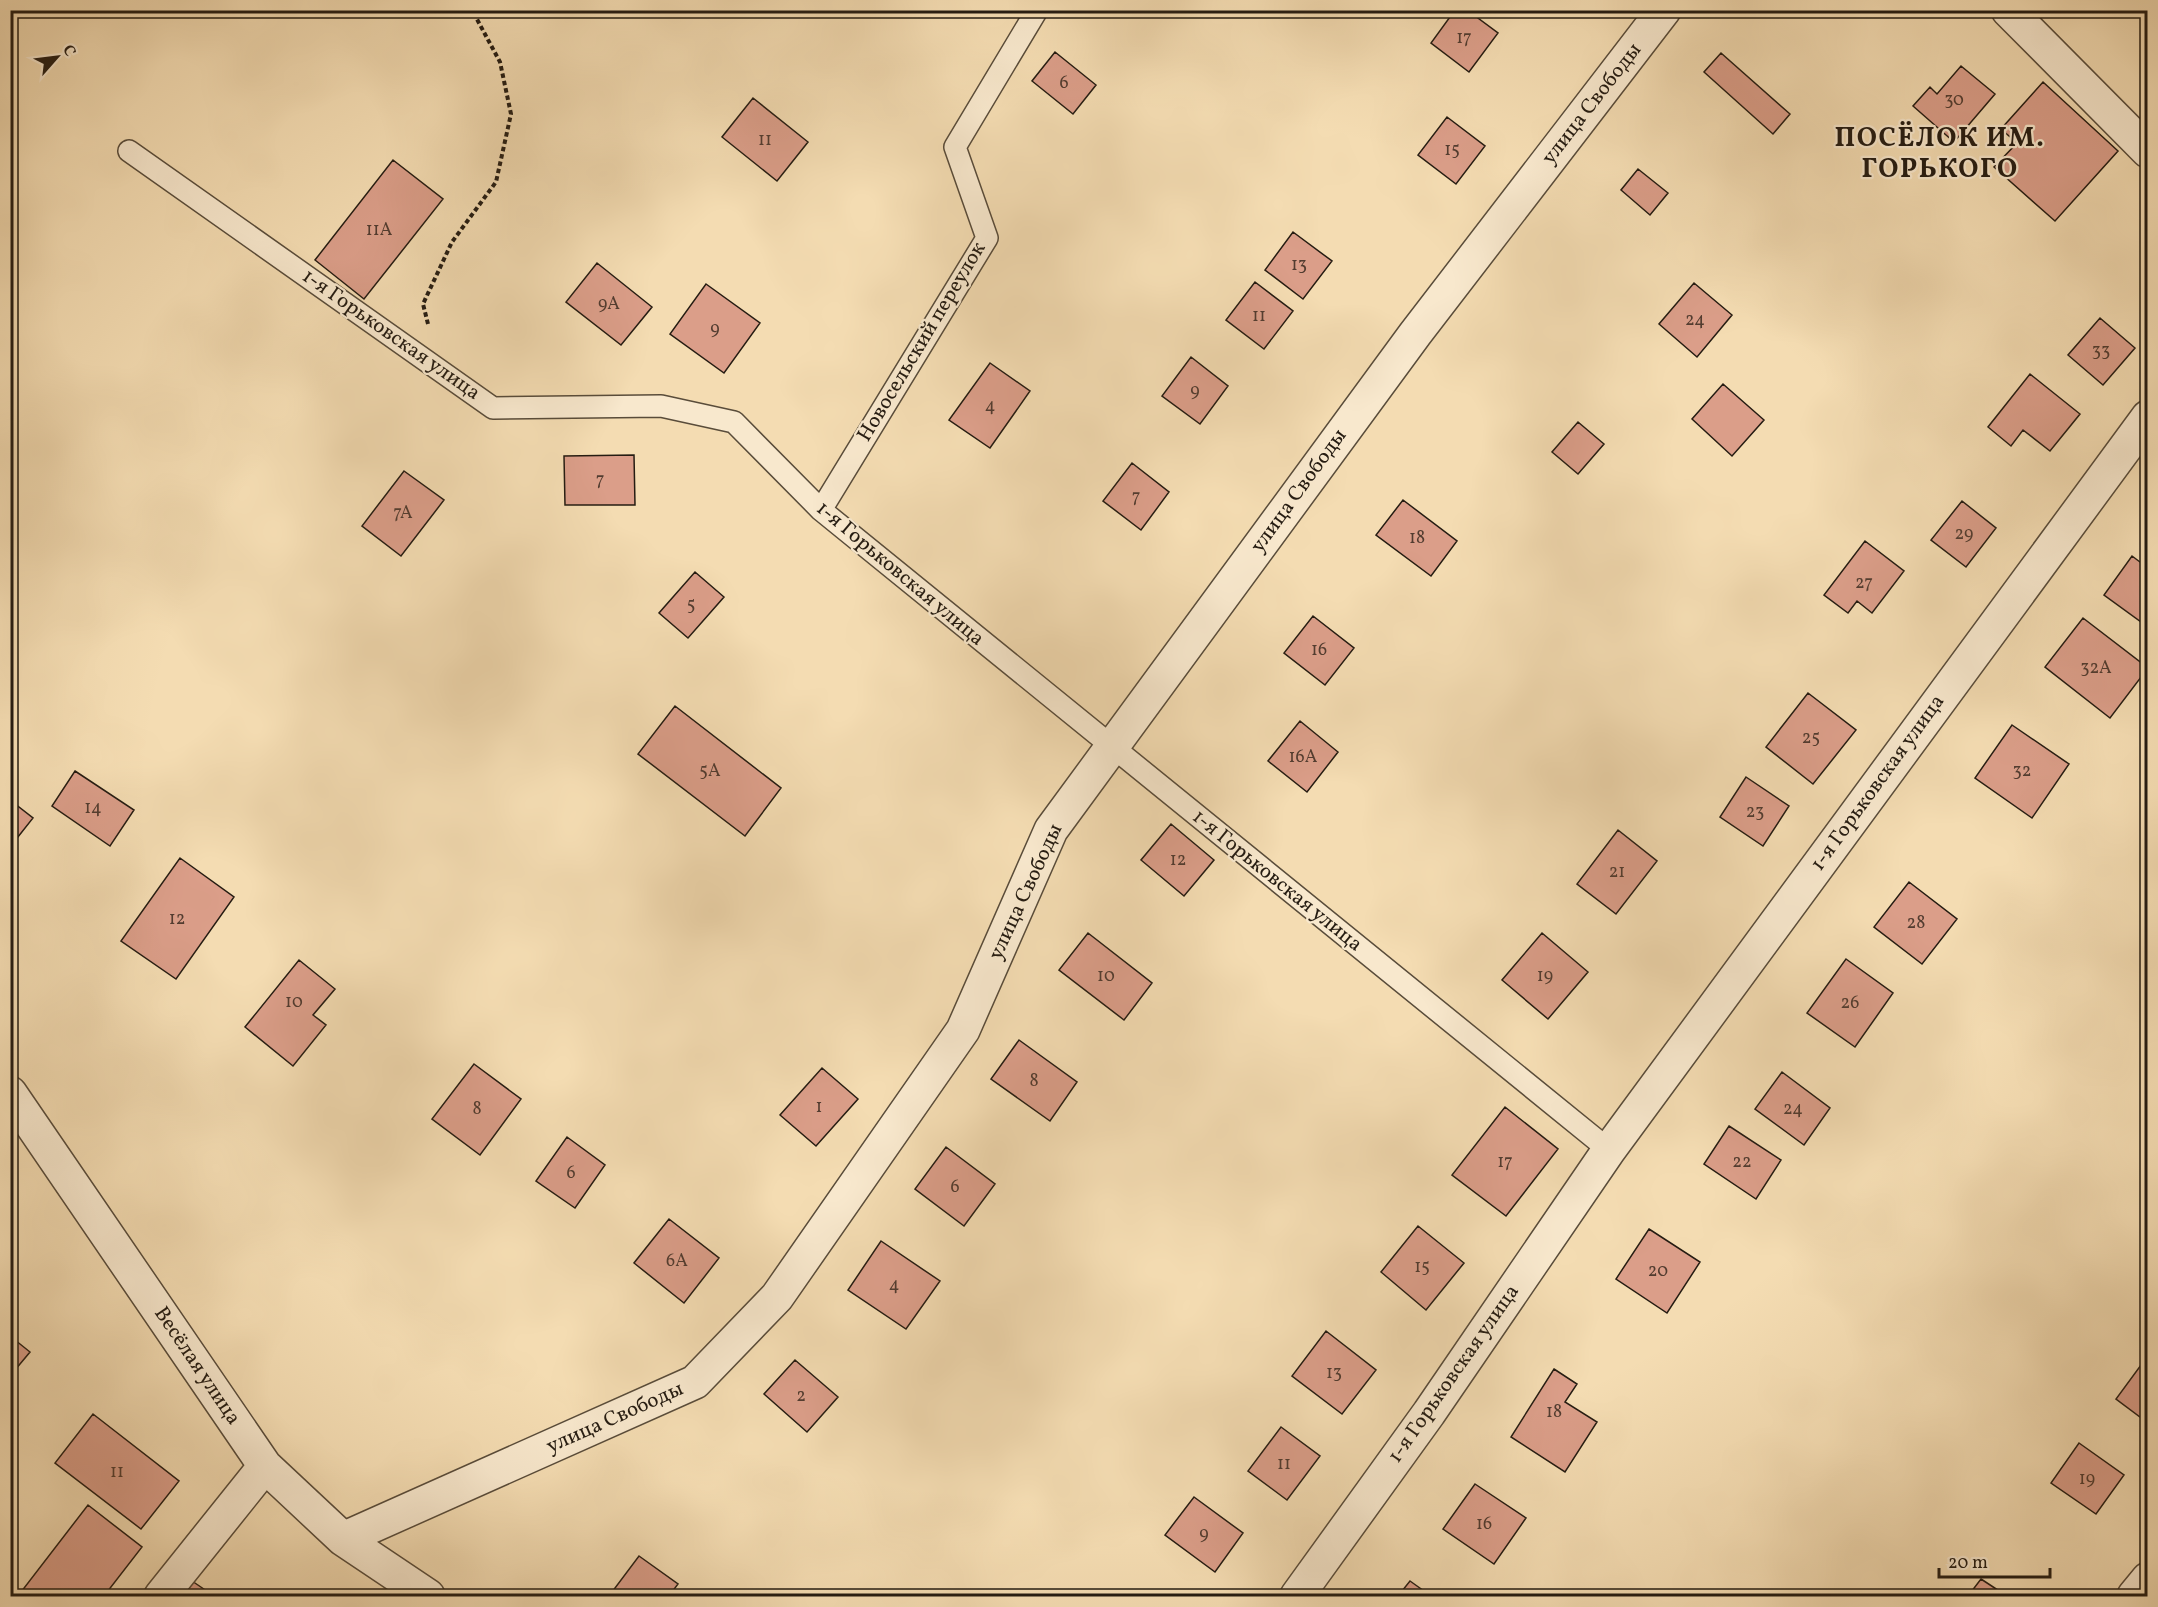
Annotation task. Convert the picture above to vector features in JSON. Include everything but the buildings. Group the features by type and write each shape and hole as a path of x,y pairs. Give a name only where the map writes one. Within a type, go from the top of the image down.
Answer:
{"street":[{"name":"улица Свободы","path":"342,1539 695,1382 777,1297 963,1030 1051,830 1415,334 1664,10"},
{"path":"2008,10 2148,151"},
{"name":"1-я Горьковская улица","path":"1297,1596 1429,1413 1609,1150 2148,417"},
{"name":"Весёлая улица","path":"10,1093 265,1466 342,1539 428,1596"},
{"path":"161,1596 265,1466"},
{"path":"2134,1596 2148,1579"}],"lane":[{"name":"Новосельский переулок","path":"821,510 987,238 955,147 1037,10"},
{"name":"1-я Горьковская улица","path":"129,151 493,408 662,406 734,422 821,510 1609,1150"}],"path":[{"path":"430,333 423,304 452,242 496,182 511,114 500,62 472,10"}],"district":[{"name":"ПОСЁЛОК ИМ. ГОРЬКОГО","path":"1940,154"}]}
